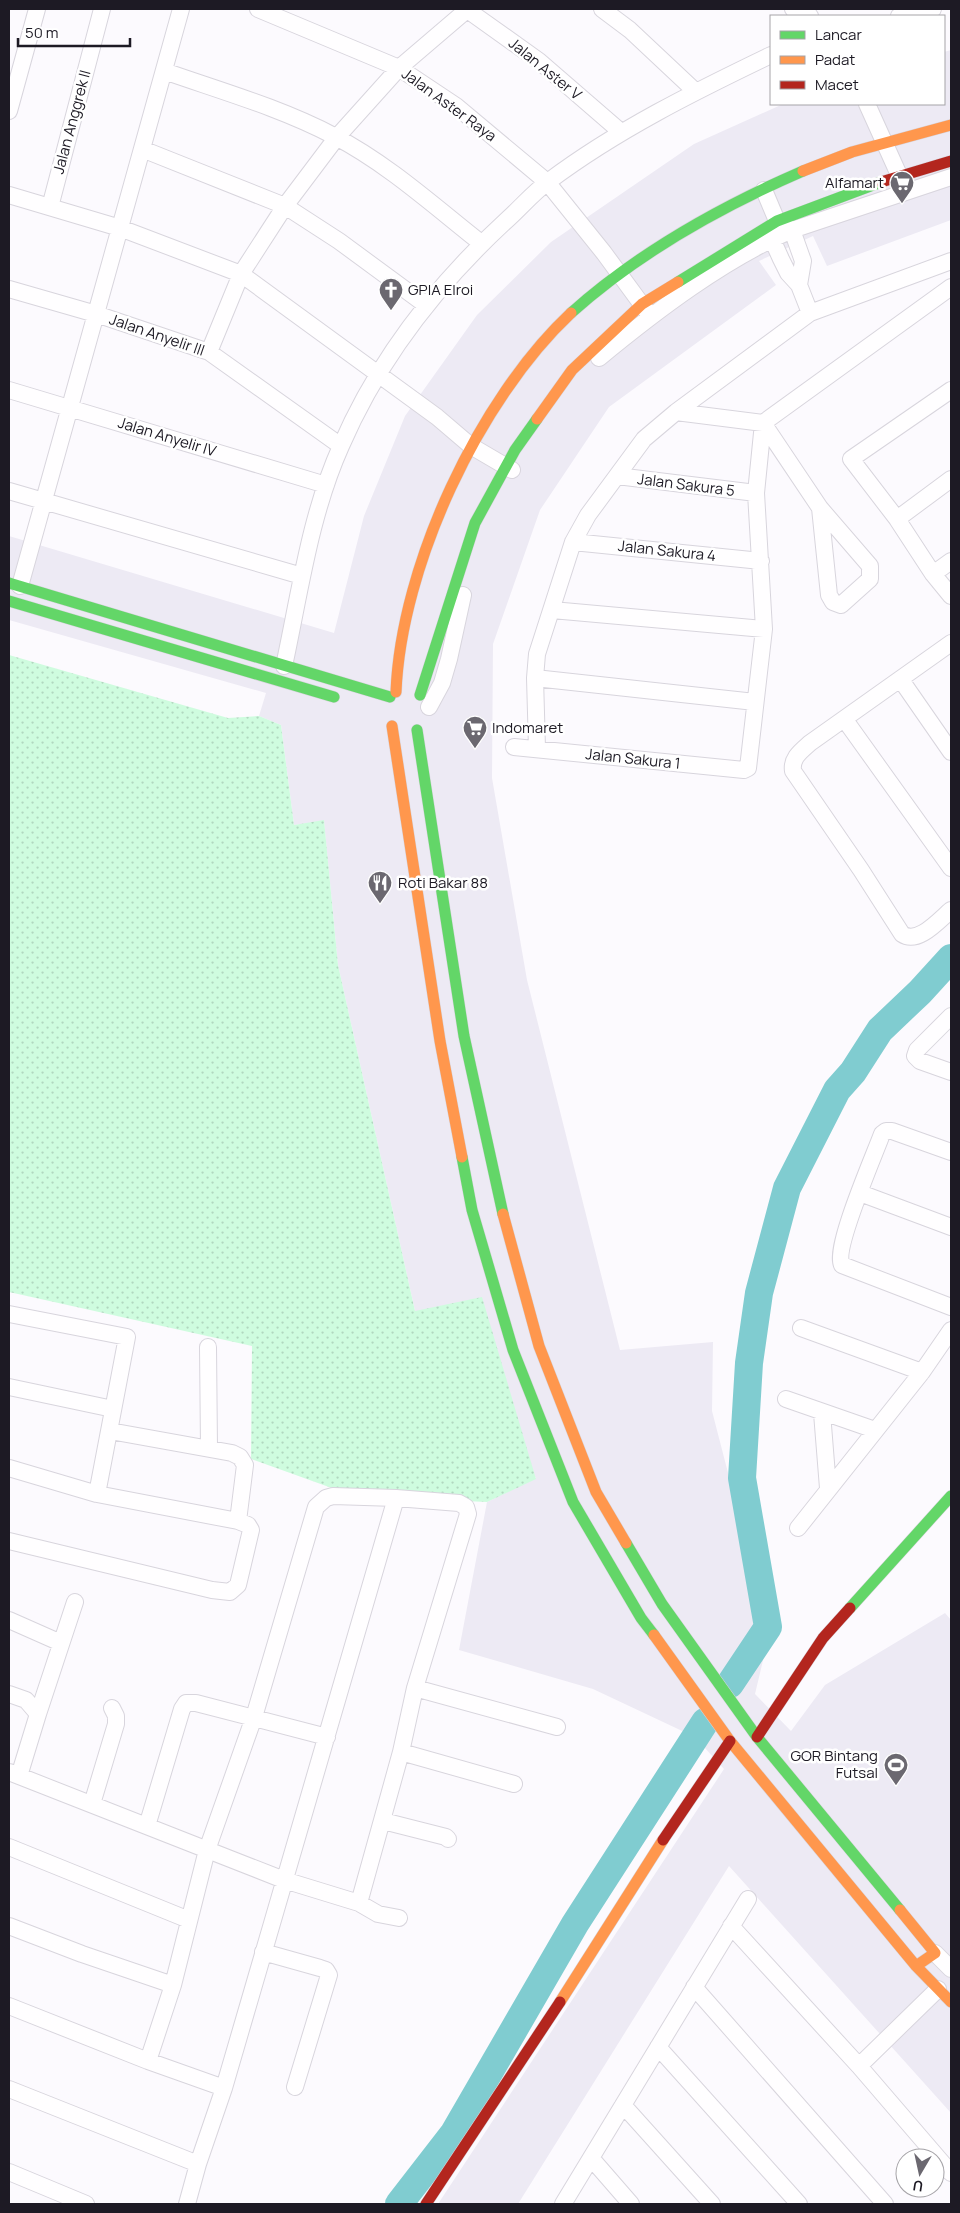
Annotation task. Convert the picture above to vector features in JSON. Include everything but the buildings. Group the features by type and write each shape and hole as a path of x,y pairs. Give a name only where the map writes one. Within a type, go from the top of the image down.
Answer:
{"street":[{"path":"9,111 37,9"},
{"name":"Jalan Anggrek II","path":"50,207 102,9"},
{"path":"181,9 43,502 14,584 284,666 393,694 409,692 424,714 452,1039 472,1210 513,1350 585,1497 641,1618 730,1741 916,1966 951,2002"},
{"name":"Jalan Aster Raya","path":"258,9 399,68 456,106 547,182 646,311"},
{"path":"209,352 241,274 285,206 336,137 399,68 467,9"},
{"name":"Jalan Aster V","path":"467,9 539,61 622,132"},
{"path":"602,9 630,30 695,91"},
{"path":"793,9 808,15"},
{"path":"904,15 933,9"},
{"path":"284,666 302,576 326,485 341,446 376,374 426,305 481,243 547,182 622,132 695,91 770,55"},
{"path":"164,71 306,122 336,137 388,170 481,243"},
{"path":"867,105 899,175"},
{"path":"951,125 885,142 821,164 764,190 693,226 619,274 575,309 536,352 505,393 470,446 448,489 407,610 393,694 385,712 392,726 452,1039 539,1346 585,1497 757,1736 935,1953 951,1969"},
{"path":"142,149 285,206 340,241 426,305"},
{"path":"646,311 708,278 772,239 899,175 947,170"},
{"path":"392,726 400,731 409,732 424,714 444,675 460,589 508,469 575,372 646,311 777,221 842,205 947,170"},
{"path":"764,190 777,221 792,230 802,261 800,285"},
{"path":"9,195 120,228 241,274 437,417 470,446 508,469"},
{"path":"777,221 772,239 784,267 800,285 810,313"},
{"path":"537,748 535,678 537,654 573,542 588,515 644,440 676,412 810,313 951,260"},
{"path":"676,412 763,424 951,287"},
{"name":"Jalan Anyelir III","path":"9,289 96,314 209,352 341,446"},
{"name":"Jalan Anyelir IV","path":"9,390 326,485"},
{"path":"951,390 851,459 897,519 933,574 951,596"},
{"path":"535,678 755,702 764,629 756,493 763,424"},
{"path":"763,424 820,508 870,566 870,579 841,605 833,602 829,596 820,508"},
{"name":"Jalan Sakura 5","path":"617,476 756,493"},
{"path":"897,519 951,479"},
{"path":"9,491 302,576"},
{"name":"Jalan Sakura 4","path":"573,542 761,561"},
{"path":"933,574 951,561"},
{"path":"9,601 349,701"},
{"path":"552,610 764,629"},
{"path":"124,636 128,618"},
{"path":"951,643 800,752 793,762 793,771 902,934 909,938 917,937 951,910"},
{"path":"901,680 951,752"},
{"name":"Jalan Sakura 1","path":"514,746 744,770 749,764 755,702"},
{"path":"845,720 951,868"},
{"path":"951,1016 916,1050 915,1056 920,1061 951,1072"},
{"path":"951,1152 892,1131 886,1131 882,1134 843,1239 839,1260 842,1265 951,1307"},
{"path":"860,1193 951,1227"},
{"path":"9,1314 127,1337 97,1494"},
{"path":"801,1328 922,1372"},
{"path":"798,1528 922,1372 951,1330"},
{"path":"208,1347 209,1448"},
{"path":"9,1386 113,1409"},
{"path":"786,1399 822,1413 876,1430"},
{"path":"822,1413 828,1488"},
{"path":"110,1431 209,1448 232,1453 240,1457 245,1465 238,1521"},
{"path":"9,1468 97,1494 238,1521 248,1525 251,1530 238,1585 230,1592 212,1590 9,1541"},
{"path":"148,2061 173,1984 207,1850 254,1718 316,1507 326,1498 333,1496 459,1502 466,1507 468,1514 415,1688 401,1752 359,1904"},
{"path":"757,1736 824,1638 951,1496"},
{"path":"187,2204 198,2164 224,2088 396,1498"},
{"path":"75,1602 38,1714 14,1774 284,1880 359,1904 378,1914 398,1918"},
{"path":"9,1620 61,1643"},
{"path":"415,1688 557,1727"},
{"path":"9,1694 26,1700 38,1714"},
{"path":"148,1826 182,1709 186,1703 196,1703 327,1737"},
{"path":"92,1804 116,1724 116,1716 112,1708"},
{"path":"426,2204 531,2049 649,1862 730,1741"},
{"path":"401,1752 514,1784"},
{"path":"383,1821 446,1837 448,1840"},
{"path":"9,1847 190,1920"},
{"path":"563,2204 748,1899"},
{"path":"9,1926 82,1954 173,1984"},
{"path":"732,1926 859,2066 951,2173"},
{"path":"263,1952 326,1970 328,1975 295,2087"},
{"path":"916,1966 935,1953"},
{"path":"694,1987 885,2204"},
{"path":"859,2066 938,1989"},
{"path":"9,2006 148,2061 224,2088"},
{"path":"658,2047 799,2204"},
{"path":"9,2089 198,2164"},
{"path":"623,2105 712,2204"},
{"path":"591,2158 631,2204"},
{"path":"9,2172 60,2200 86,2204"}],"shaded area":[{"path":"951,50 951,220 827,266 813,236 759,261 776,285 609,407 540,510 493,644 492,778 527,980 620,1350 713,1342 712,1411 741,1523 766,1648 755,1694 791,1731 825,1685 945,1613 951,1620 951,2113 729,1866 518,2204 438,2204 724,1769 695,1737 593,1689 459,1650 487,1502 536,1478 415,1311 338,965 324,821 294,825 281,725 259,716 266,693 9,620 9,536 334,633 364,516 405,416 477,315 551,242 694,144 781,105 945,105 945,52"}],"green space":[{"path":"9,655 228,718 259,716 281,725 294,825 324,820 338,965 415,1311 482,1297 536,1479 487,1502 354,1496 251,1459 252,1346 9,1292"}],"waterway":[{"path":"730,1684 768,1627 742,1478 749,1363 759,1293 787,1188 837,1090 853,1072 880,1030 920,992 951,958"},
{"path":"399,2204 454,2133 575,1924 705,1722"}],"traffic: fast":[{"path":"571,313 624,270 681,233 741,200 803,171"},
{"path":"678,282 777,221 881,182"},
{"path":"420,695 475,523 515,450 537,419"},
{"path":"9,583 390,697"},
{"path":"9,601 334,697"},
{"path":"417,730 464,1036 503,1214"},
{"path":"462,1157 472,1210 513,1350 573,1502 641,1618 654,1635"},
{"path":"850,1608 951,1496"},
{"path":"626,1543 662,1604 757,1737 900,1910"}],"traffic: slow":[{"path":"803,171 852,152 951,125"},
{"path":"537,419 572,370 642,304 678,282"},
{"path":"396,692 401,643 413,592 429,539 451,488 477,437 506,391 537,349 571,313"},
{"path":"392,726 440,1041 462,1157"},
{"path":"503,1214 539,1346 596,1492 626,1543"},
{"path":"654,1635 730,1741 916,1966 951,2002"},
{"path":"560,2002 663,1840"},
{"path":"900,1910 935,1953 916,1966"}],"traffic: jam":[{"path":"881,182 951,161"},
{"path":"757,1737 823,1638 850,1608"},
{"path":"663,1840 730,1741"},
{"path":"426,2204 560,2002"}],"place":[{"name":"Alfamart","path":"902,204"},
{"name":"GPIA Elroi","path":"391,311"},
{"name":"Indomaret","path":"475,749"},
{"name":"Roti Bakar 88","path":"380,904"},
{"name":"GOR Bintang Futsal","path":"896,1786"}]}
